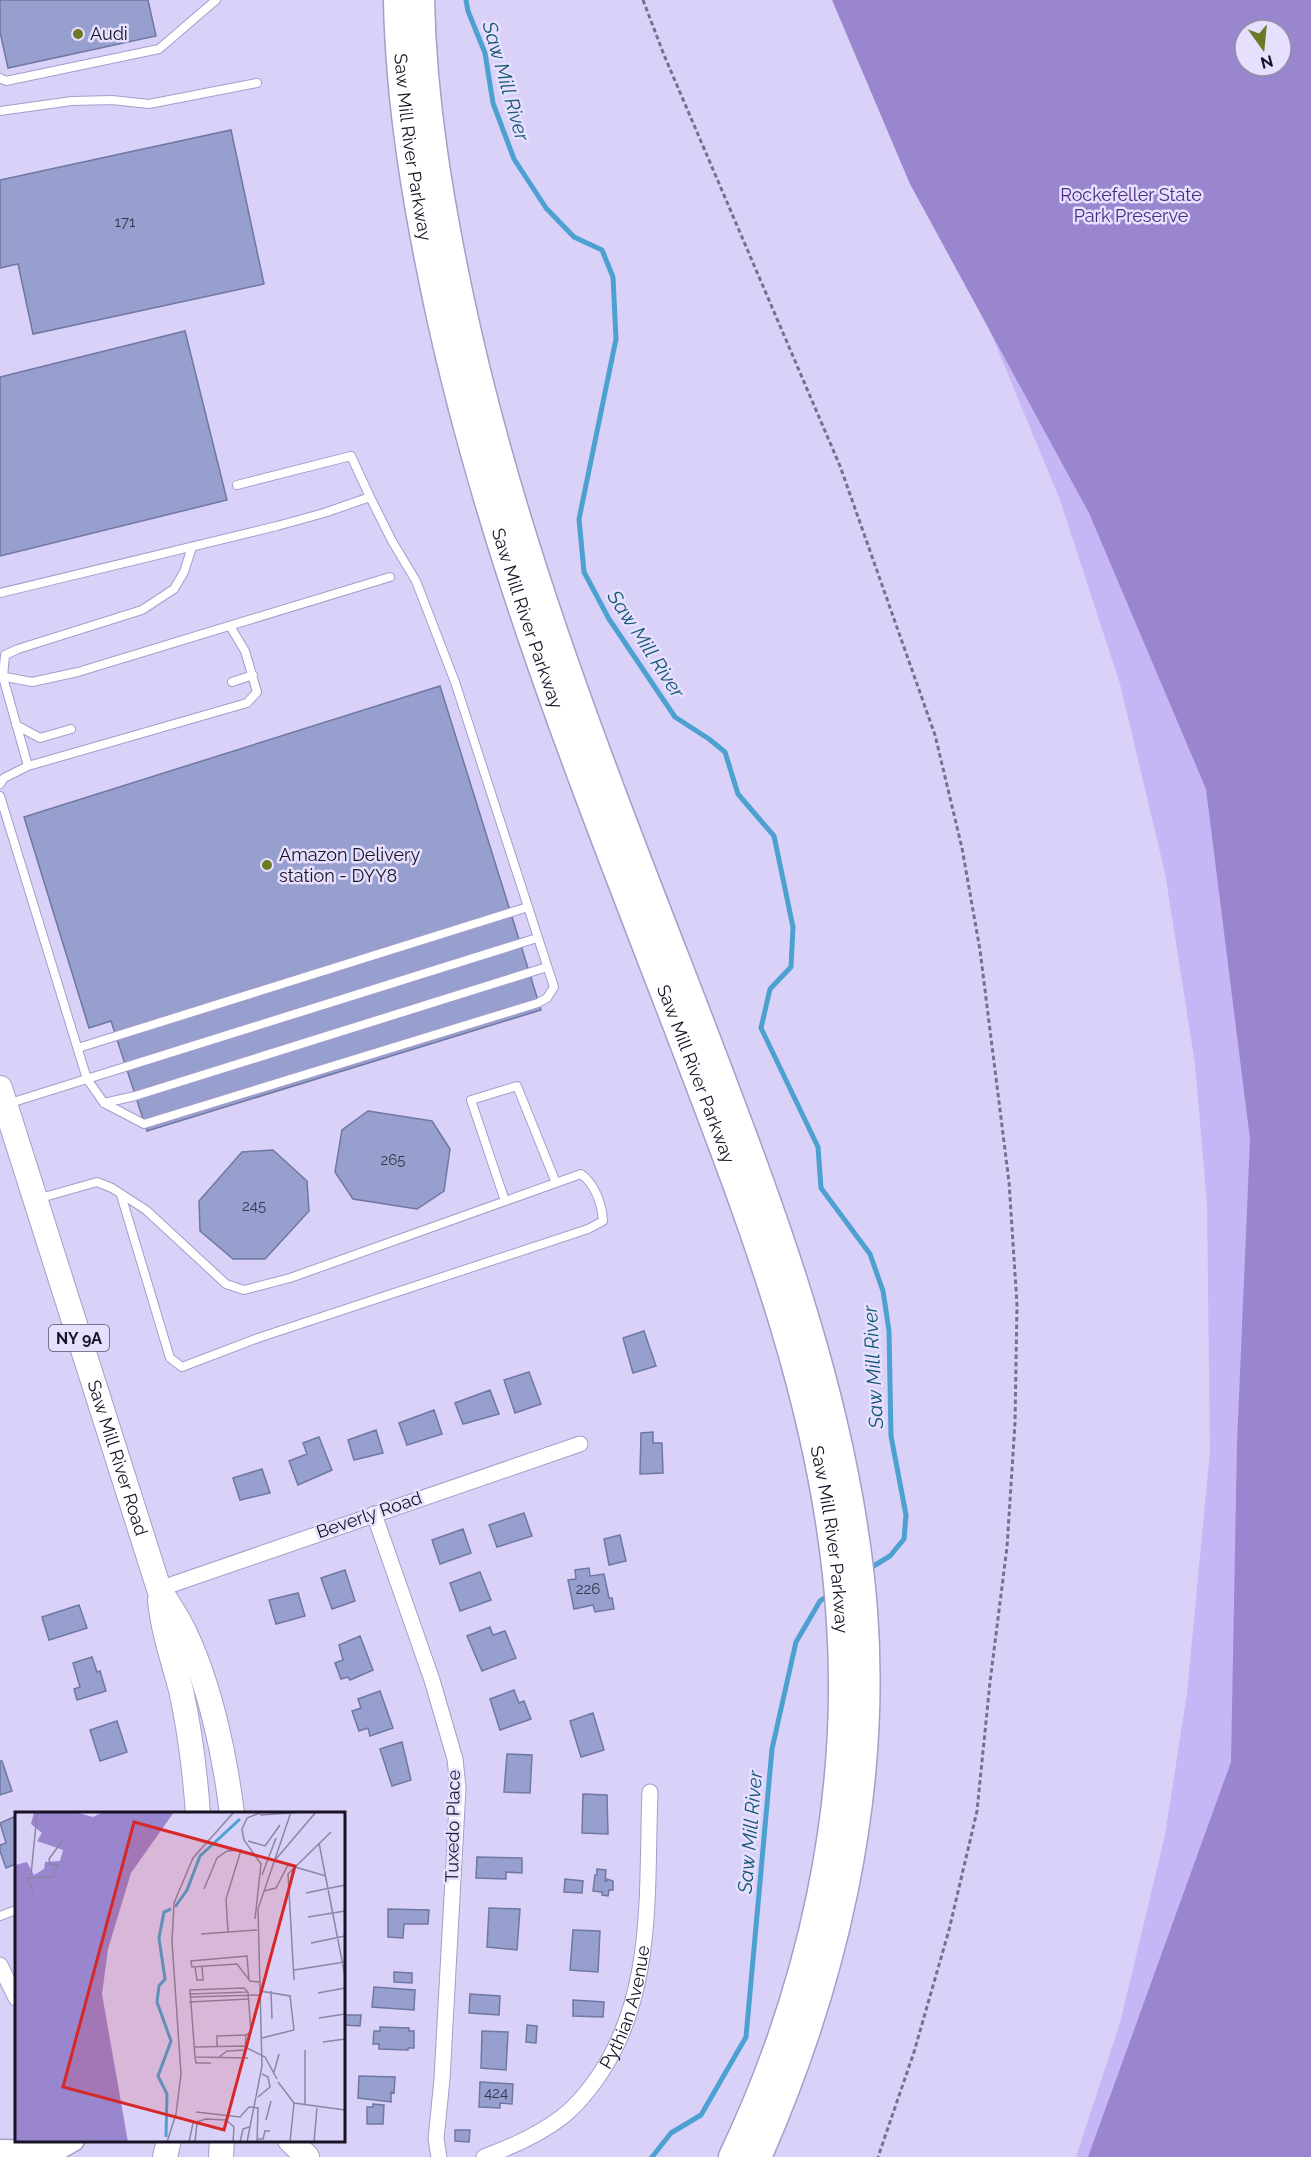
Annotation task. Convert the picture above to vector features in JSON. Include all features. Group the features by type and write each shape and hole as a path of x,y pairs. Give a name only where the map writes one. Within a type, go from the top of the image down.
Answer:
{"highway":[{"name":"Saw Mill River Parkway","path":"399,0 404,88 421,214 446,339 477,462 513,584 547,682 712,1115 761,1253 790,1344 828,1507 847,1563"},
{"name":"Saw Mill River Parkway","path":"420,0 425,86 442,211 467,335 500,466 537,587 575,696 733,1110 786,1259 830,1412 849,1504 847,1563 852,1616 865,1694 860,1789 849,1863 831,1946 814,2006 783,2095 757,2157"},
{"name":"Saw Mill River Parkway","path":"733,2157 769,2073 793,2004 824,1882 838,1788 843,1694 852,1616"}],"main road":[{"name":"Saw Mill River Road","path":"3,1096 10,1130 36,1200 159,1588 164,1628 189,1730 198,1812"},
{"name":"Saw Mill River Road","path":"159,1588 184,1632 203,1683 221,1754 232,1812"},
{"path":"165,2157 169,2142"},
{"path":"180,2157 181,2142"},
{"path":"221,2157 222,2142"},
{"path":"292,2142 307,2157"}],"street":[{"name":"Beverly Road","path":"159,1588 580,1444"},
{"name":"Tuxedo Place","path":"374,1514 432,1680 455,1759 458,1788 442,2079 436,2139 440,2157"},
{"name":"Pythian Avenue","path":"484,2157 522,2141 562,2117 597,2079 621,2038 636,1994 642,1951 650,1792"},
{"path":"0,1965 15,1996"},
{"path":"16,2150 52,2152 70,2142"}],"lane":[{"path":"0,78 6,81 159,49 216,0"},
{"path":"0,111 72,101 112,100 149,104 257,83"},
{"path":"0,796 87,1078 104,1103 144,1124 538,1003 547,998 554,987 455,682 416,581 392,541 351,456 237,485"},
{"path":"0,593 324,513 370,497"},
{"path":"28,766 1,677 5,656 142,610 174,589 184,572 192,547"},
{"path":"1,677 32,682 78,672 390,577"},
{"path":"0,784 4,778 28,766 247,703 257,692 245,651 230,626"},
{"path":"232,682 253,675"},
{"path":"16,725 40,738 71,729"},
{"path":"78,1048 528,907"},
{"path":"3,1096 87,1078 537,938"},
{"path":"104,1103 158,1089 547,967"},
{"path":"505,1201 471,1100 517,1086 556,1183"},
{"path":"36,1200 97,1182 112,1188 146,1210 226,1284 244,1290 290,1278 581,1174 591,1182 602,1211 603,1221 588,1228 258,1338 182,1368 170,1358 121,1195"},
{"path":"0,1916 15,1910"}],"path":[{"path":"643,0 664,55 840,466 935,735 962,848 980,950 1009,1182 1017,1304 1015,1423 1007,1547 977,1811 949,1930 914,2052 878,2157"}],"green space":[{"name":"Rockefeller State Park Preserve","path":"832,0 1311,0 1311,2157 1088,2157 1231,1762 1237,1444 1250,1139 1206,789 1089,513 910,184"},
{"name":"Rockefeller State Park Preserve","path":"853,0 1311,0 1311,2157 1076,2157 1120,2023 1165,1835 1187,1693 1210,1451 1207,1204 1195,1064 1165,873 1120,684 1060,500"}],"building":[{"name":"Audi","path":"0,0 148,0 156,36 8,68 0,32"},
{"path":"231,130 264,284 33,334 18,264 0,268 0,180"},
{"path":"185,331 227,500 0,556 0,377"},
{"name":"Amazon Delivery station - DYY8","path":"440,686 541,1010 147,1131 111,1021 89,1028 24,817"},
{"path":"368,1111 432,1121 450,1149 444,1191 417,1209 353,1199 335,1172 342,1130"},
{"path":"273,1150 307,1181 309,1211 265,1259 233,1259 200,1231 199,1201 242,1152"},
{"path":"644,1331 656,1366 633,1373 623,1338"},
{"path":"529,1372 541,1404 515,1413 504,1380"},
{"path":"490,1390 499,1414 463,1424 455,1403"},
{"path":"434,1410 442,1434 407,1445 399,1423"},
{"path":"376,1430 383,1453 354,1460 348,1440"},
{"path":"653,1432 653,1443 662,1443 663,1473 640,1474 641,1433"},
{"path":"319,1437 332,1470 298,1485 289,1461 307,1454 303,1443"},
{"path":"262,1469 270,1493 240,1500 233,1478"},
{"path":"524,1513 532,1536 497,1547 489,1525"},
{"path":"463,1529 471,1553 440,1564 432,1540"},
{"path":"620,1535 626,1561 609,1565 604,1539"},
{"path":"589,1568 590,1576 604,1574 614,1609 595,1612 593,1605 574,1609 568,1580 576,1579 575,1570"},
{"path":"345,1570 355,1601 332,1609 321,1578"},
{"path":"480,1572 491,1600 460,1611 450,1583"},
{"path":"298,1593 305,1616 276,1624 269,1600"},
{"path":"79,1605 87,1628 49,1640 42,1617"},
{"path":"490,1627 493,1635 505,1631 516,1658 482,1671 467,1636"},
{"path":"360,1636 373,1670 350,1680 348,1677 341,1679 335,1663 343,1660 339,1645"},
{"path":"92,1657 97,1672 100,1671 106,1691 77,1700 74,1689 80,1687 73,1663"},
{"path":"514,1690 519,1703 524,1701 531,1719 500,1730 490,1699"},
{"path":"380,1691 393,1728 370,1736 368,1728 359,1731 352,1711 361,1708 358,1699"},
{"path":"593,1713 604,1750 581,1757 570,1721"},
{"path":"117,1721 127,1752 100,1761 90,1730"},
{"path":"402,1742 411,1780 392,1786 380,1749"},
{"path":"507,1754 532,1755 530,1793 504,1792"},
{"path":"0,1761 2,1761 12,1791 0,1795"},
{"path":"583,1794 607,1795 608,1834 582,1833"},
{"path":"15,1816 15,1864 6,1868 0,1851 0,1845 6,1843 0,1823"},
{"path":"477,1857 522,1858 522,1873 506,1872 506,1879 476,1878"},
{"path":"597,1869 606,1870 605,1881 607,1879 613,1881 613,1890 609,1890 608,1896 602,1895 602,1892 593,1891"},
{"path":"565,1879 583,1881 582,1893 564,1892"},
{"path":"489,1908 520,1909 517,1950 487,1947"},
{"path":"388,1909 429,1910 428,1924 404,1924 403,1938 388,1937"},
{"path":"573,1930 600,1931 598,1972 570,1970"},
{"path":"394,1972 412,1973 412,1983 394,1982"},
{"path":"374,1987 415,1990 414,2010 372,2007"},
{"path":"470,1994 500,1996 499,2015 469,2013"},
{"path":"573,2000 604,2002 603,2017 573,2016"},
{"path":"345,2015 361,2015 360,2026 345,2025"},
{"path":"527,2025 537,2026 536,2043 526,2042"},
{"path":"380,2027 409,2028 409,2031 414,2031 414,2048 408,2048 408,2050 379,2049 379,2044 373,2044 374,2031 380,2031"},
{"path":"482,2031 508,2032 506,2070 481,2068"},
{"path":"359,2076 395,2077 391,2102 358,2098"},
{"path":"480,2082 513,2084 512,2104 500,2103 500,2108 479,2107"},
{"path":"373,2104 384,2105 383,2124 367,2124 367,2107 373,2107"},
{"path":"455,2130 470,2130 469,2142 455,2141"}],"waterway":[{"name":"Saw Mill River","path":"466,0 468,11 485,53 493,103 514,159 546,208 574,237 602,250 613,277 616,339 579,519 584,572 609,619 675,717 725,752 738,794 774,836 793,927 791,967 770,989 761,1028 818,1147 821,1188 870,1254 883,1291 889,1331 891,1436 906,1515 904,1539 890,1556 867,1570"},
{"name":"Saw Mill River","path":"652,2157 671,2133 701,2115 746,2037 772,1749 796,1642 820,1601 829,1595"}],"place":[{"name":"Audi","path":"78,34"},
{"name":"Amazon Delivery station - DYY8","path":"267,865"}]}
